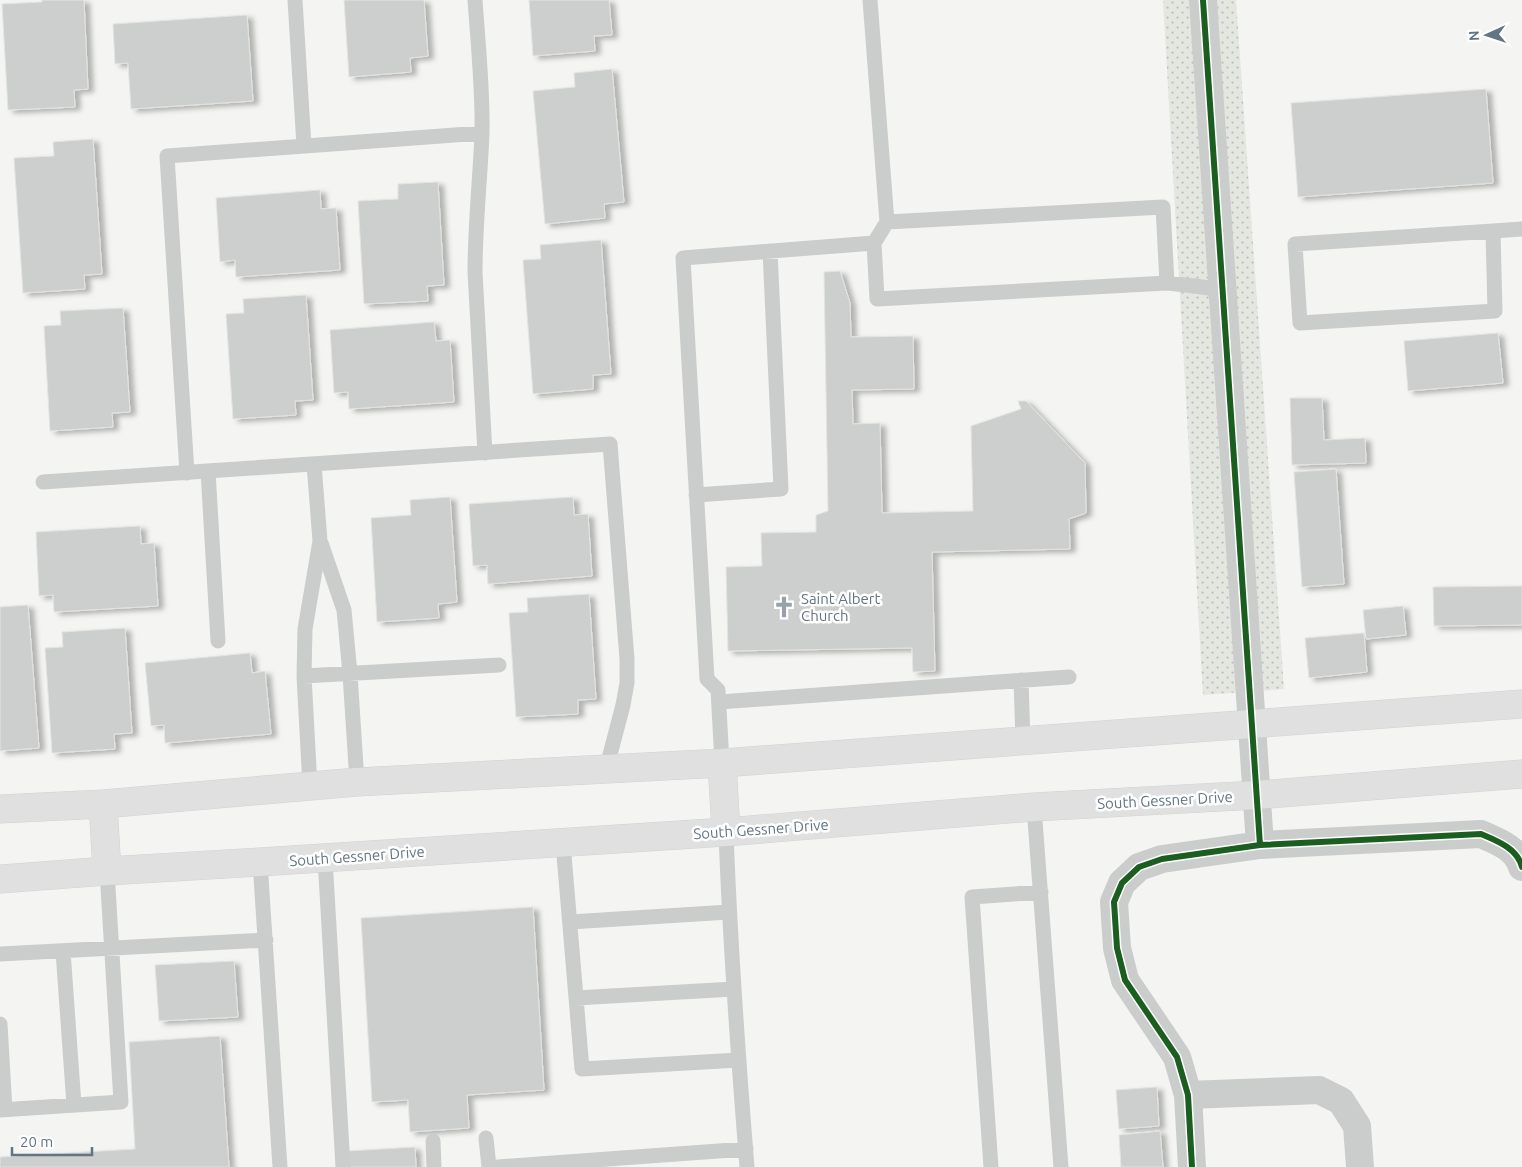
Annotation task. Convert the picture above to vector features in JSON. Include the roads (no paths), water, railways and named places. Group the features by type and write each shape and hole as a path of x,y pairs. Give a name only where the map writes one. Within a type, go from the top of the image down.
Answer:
{"main road":[{"path":"0,809 103,804 357,782 722,763 1522,704"},
{"path":"722,763 726,832"},
{"name":"South Gessner Drive","path":"0,879 726,832 1034,807 1257,795 1522,774"},
{"path":"103,804 107,871"}],"street":[{"path":"1203,0 1260,845"},
{"path":"1192,1167 1188,1095 1177,1057 1125,980 1117,948 1114,902 1122,883 1139,867 1162,859 1260,845 1481,834 1506,846 1520,861 1522,867"},
{"path":"1188,1095 1319,1090 1341,1101 1357,1126 1360,1167"}],"lane":[{"path":"295,0 304,146"},
{"path":"475,0 482,103 475,246 485,453"},
{"path":"870,0 887,222 874,243 878,299 1167,283 1222,290"},
{"path":"187,472 167,156 482,133"},
{"path":"887,222 1163,207 1167,283"},
{"path":"1493,231 1495,311 1300,323 1295,244 1493,231 1522,230"},
{"path":"722,763 718,690 707,679 683,258 874,243"},
{"path":"696,495 781,489 770,251"},
{"path":"43,482 610,444 627,660 627,683 606,770"},
{"path":"310,786 304,676 305,629 320,541 314,464"},
{"path":"208,471 218,641"},
{"path":"320,541 344,610 357,782"},
{"path":"304,676 499,665"},
{"path":"719,702 1069,677"},
{"path":"1021,680 1023,741"},
{"path":"1034,807 1061,1167"},
{"path":"726,832 728,912 747,1167"},
{"path":"563,843 582,1069 739,1060"},
{"path":"325,858 343,1167"},
{"path":"260,862 280,1167"},
{"path":"0,1024 3,1110 122,1102 107,871"},
{"path":"991,1167 972,897 1041,892"},
{"path":"570,922 728,912"},
{"path":"0,954 266,940"},
{"path":"63,951 74,1105"},
{"path":"576,998 734,989"},
{"path":"486,1138 489,1167"},
{"path":"433,1141 434,1167"},
{"path":"498,1167 746,1149"}],"place":[{"name":"Saint Albert Church","path":"784,607"}]}
